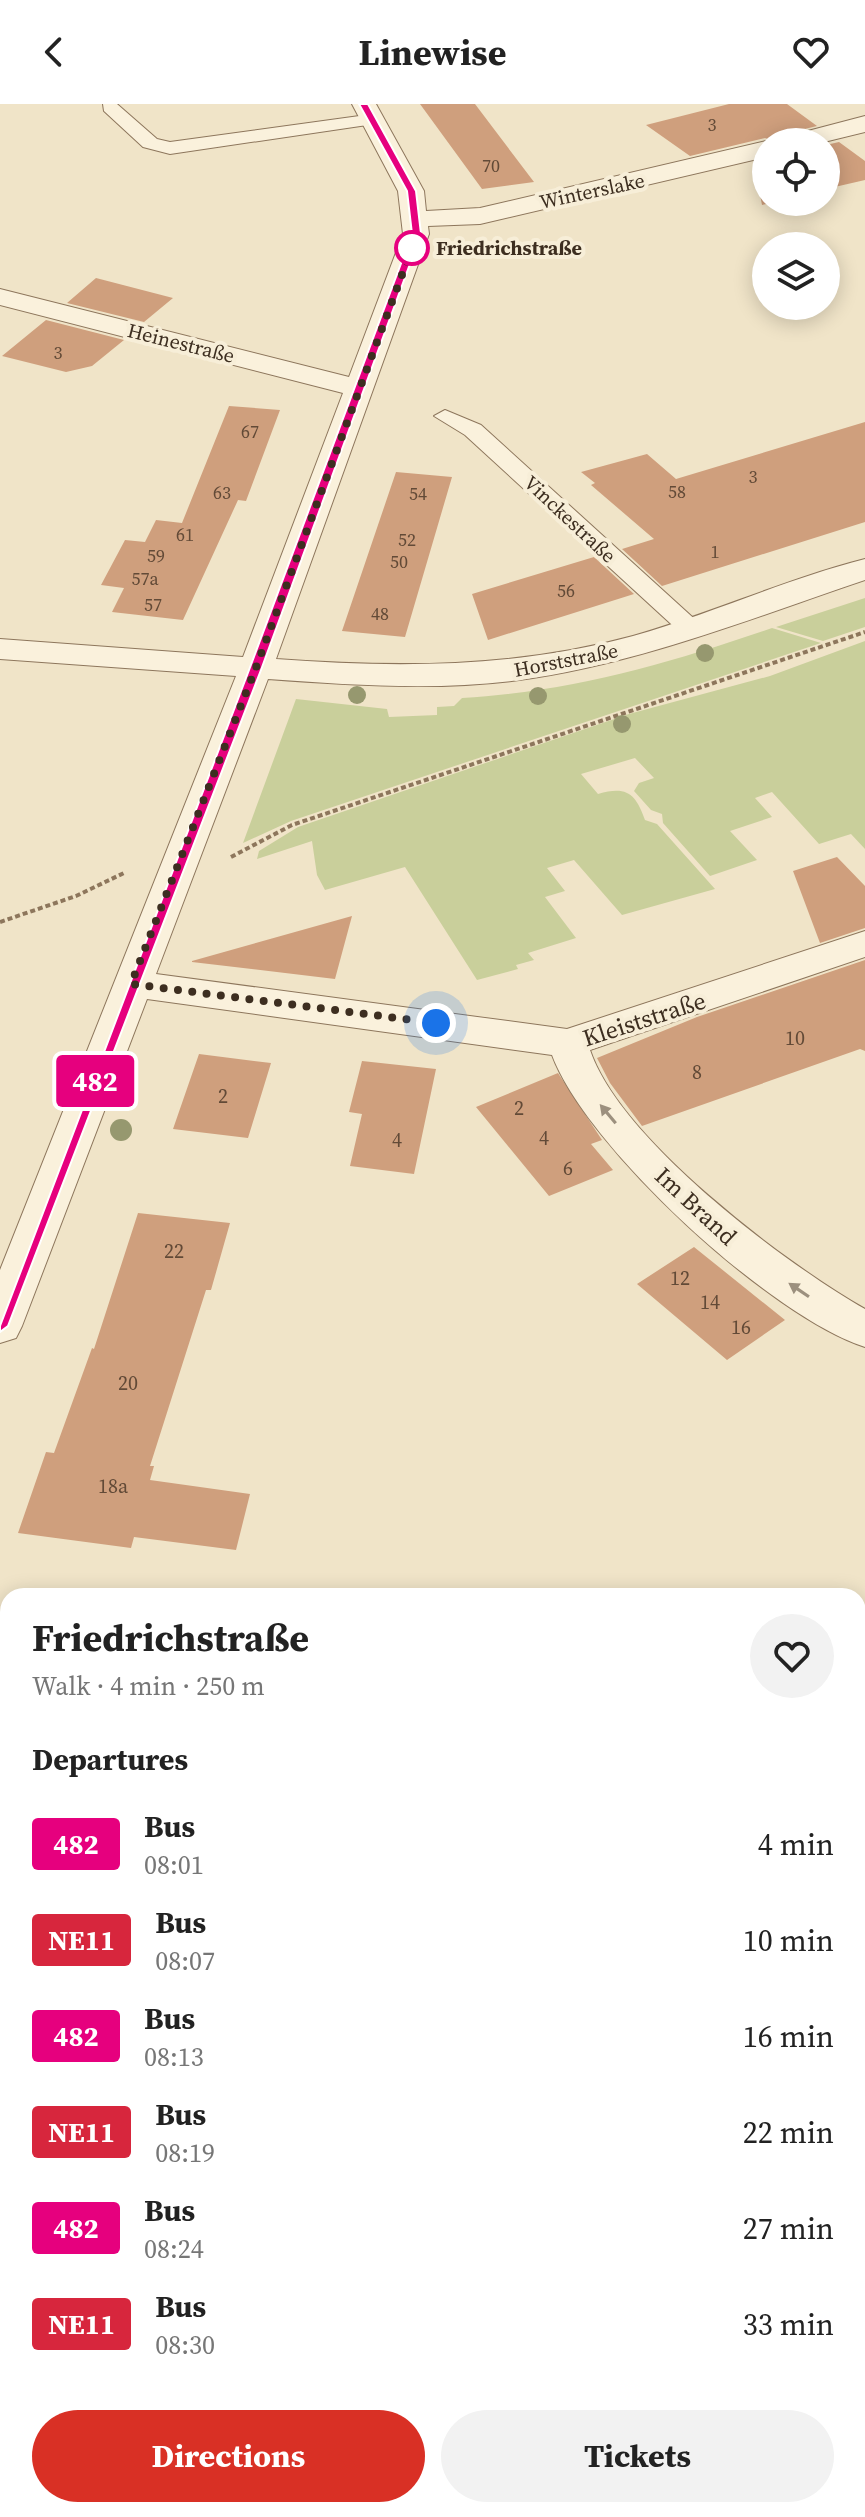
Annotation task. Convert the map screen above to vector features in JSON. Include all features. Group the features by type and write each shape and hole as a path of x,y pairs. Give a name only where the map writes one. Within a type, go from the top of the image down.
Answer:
{"street":[{"path":"0,1326 255,670 410,254 417,219 411,191 369,112"},
{"path":"840,130 865,124"},
{"name":"Winterslake","path":"417,219 480,216 752,152"},
{"name":"Heinestraße","path":"0,297 361,389"},
{"name":"Horststraße","path":"255,670 366,676 518,670 607,654 691,629 865,569"},
{"path":"0,649 255,670"},
{"name":"Kleiststraße","path":"131,984 568,1043 865,944"},
{"name":"Im Brand","path":"568,1043 573,1064 588,1091 692,1206 780,1277 865,1330"}],"lane":[{"path":"110,107 150,143 170,148 369,112"},
{"name":"Vinckestraße","path":"445,416 473,430 691,629"}],"path":[{"path":"292,825 865,632"},
{"path":"0,922 76,896"}],"green space":[{"path":"865,598 865,627 823,641 776,627"},
{"path":"772,628 821,643 291,821 243,843 296,699 387,709 389,717 437,715 437,707 454,706 462,698 542,689 619,674"},
{"path":"865,641 865,849 851,834 819,844 772,792 755,798 772,817 730,831 757,860 710,876 663,823 662,814 651,810 634,791 639,783 654,778 635,758 581,774 598,794 617,791 634,798 645,820 657,824 715,889 622,915 574,860 547,868 565,891 545,897 576,938 528,953 534,960 516,965 518,969 477,980 405,867 325,890 317,875 312,841 257,859 259,851 298,827 629,714 770,676"}],"building":[{"path":"420,104 475,104 534,182 482,189"},
{"path":"729,104 787,104 817,126 752,128 752,141 690,156 646,125"},
{"path":"840,143 865,161 865,180 840,186"},
{"path":"96,278 173,298 144,322 67,303"},
{"path":"46,320 124,340 92,366 66,372 2,356"},
{"path":"229,406 280,410 246,501 238,500 183,620 112,612 124,588 101,585 125,540 145,542 156,520 182,523"},
{"path":"865,422 865,522 662,586 622,549 654,539 591,485 595,483 581,472 647,454 676,479"},
{"path":"396,472 452,477 405,637 342,631"},
{"path":"594,557 634,594 488,640 472,594"},
{"path":"837,857 865,886 865,928 820,943 793,871"},
{"path":"352,916 335,979 192,962 192,961"},
{"path":"865,960 865,1051 860,1049 642,1126 610,1083 597,1058 697,1017"},
{"path":"199,1054 271,1063 248,1138 173,1129"},
{"path":"362,1061 436,1069 414,1174 350,1166 362,1114 349,1112"},
{"path":"558,1073 602,1140 591,1144 613,1170 549,1196 476,1107"},
{"path":"138,1213 230,1223 211,1290 206,1290 150,1466 154,1466 150,1480 250,1494 236,1550 134,1537 131,1548 18,1533 46,1452 54,1453 94,1349"},
{"path":"694,1247 785,1320 727,1360 637,1284"}],"bus line":[{"name":"482","path":"0,1326 255,670 416,234 417,219 411,191 401,167 364,104"}],"place":[{"name":"Friedrichstraße","path":"412,248"}],"route":[{"path":"412,248 255,670 131,984 436,1023"}]}
